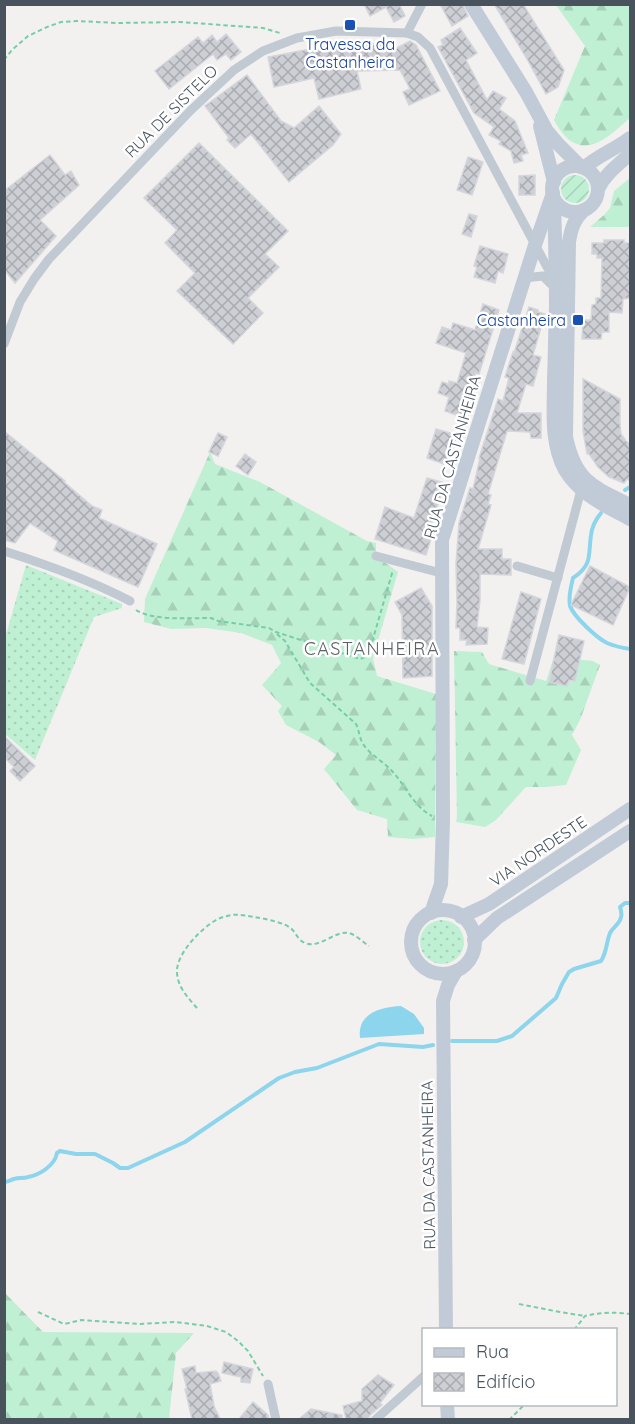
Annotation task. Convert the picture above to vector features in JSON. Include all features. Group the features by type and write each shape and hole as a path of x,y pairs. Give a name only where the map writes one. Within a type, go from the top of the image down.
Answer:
{"main road":[{"path":"471,4 552,138 594,177 598,189"},
{"path":"536,113 548,155 554,191 554,431 558,450 564,468 581,490 630,519"},
{"path":"584,210 575,212 559,205 554,191 562,171 569,167 582,167 630,138"},
{"path":"630,154 608,172 602,180 594,202 577,217 570,230 566,437 574,465 584,478 600,490 630,506"},
{"name":"RUA DA CASTANHEIRA","path":"431,913 441,885 443,820 442,540 524,278 554,191"},
{"name":"VIA NORDESTE","path":"459,915 489,904 630,809"},
{"name":"VIA NORDESTE","path":"474,940 497,918 630,831"},
{"path":"441,885 448,901 468,923 472,931 473,950 470,959 456,971 437,974 428,971 414,957 411,947 411,936 415,926 422,918 439,911 459,915"},
{"name":"RUA DA CASTANHEIRA","path":"428,971 443,1001"},
{"name":"RUA DA CASTANHEIRA","path":"446,1328 443,1001 456,971"}],"street":[{"path":"422,4 407,33 418,37 430,48 555,286"},
{"name":"RUA DE SISTELO","path":"4,344 20,302 49,259 190,111 234,70 263,51 297,38 336,31 407,33"},
{"path":"524,278 543,276 555,286"},
{"path":"4,310 14,317"},
{"path":"530,681 581,490"},
{"path":"4,551 54,567 110,590 130,601"},
{"path":"376,556 441,573"},
{"path":"517,566 558,578"},
{"path":"375,1419 422,1377"},
{"path":"268,1384 276,1419"}],"path":[{"path":"4,60 28,36 61,22 180,22 262,28 297,38"},
{"path":"130,601 139,612 157,617 211,618 269,628 360,659 368,656 395,561"},
{"path":"276,632 285,641 309,683 356,724 361,741 391,770 411,798 429,815 443,820"},
{"path":"197,1008 180,985 177,972 180,959 185,949 205,928 228,916 239,915 282,923 291,927 305,943 311,944 346,933 352,934 369,946"},
{"path":"519,1304 585,1316 599,1312 630,1314"},
{"path":"38,1312 64,1324 81,1320 140,1324 176,1322 207,1326 226,1332 238,1341 248,1351 268,1384"},
{"path":"575,1328 585,1316"},
{"path":"510,1419 523,1406"}],"green space":[{"path":"556,5 630,5 630,118 608,137 591,145 574,143 563,134 554,120 585,46"},
{"path":"575,175 585,179 589,189 585,199 575,203 565,199 561,189 565,179"},
{"path":"630,178 630,227 590,227 610,208 614,191"},
{"path":"210,452 215,464 260,482 367,541 376,543 376,556 398,572 373,658 377,676 436,694 435,837 413,839 388,837 387,819 357,810 324,769 336,755 319,742 286,725 278,711 282,706 262,685 281,663 272,645 241,633 206,628 171,629 144,622 145,599"},
{"path":"26,565 122,604 122,608 94,617 35,760 4,733 5,638"},
{"path":"454,651 482,652 489,664 546,681 554,657 593,661 600,665 580,720 572,735 581,750 566,785 526,787 495,821 485,827 456,822"},
{"path":"442,920 457,927 464,942 457,957 442,964 427,957 420,942 427,927"},
{"path":"4,1292 43,1332 194,1333 176,1353 169,1419 5,1419"}],"water":[{"path":"401,1006 414,1014 424,1028 424,1034 360,1038 360,1029 366,1017 378,1010"}],"building":[{"path":"364,4 399,4 405,16 394,22 386,7 370,16"},
{"path":"440,4 462,4 468,16 452,26"},
{"path":"494,4 523,4 564,70 558,87 546,94"},
{"path":"460,28 477,53 466,60 487,100 493,91 506,98 499,109 515,121 528,153 521,155 523,161 514,163 511,151 499,144 501,141 489,135 494,127 474,113 438,47 443,45 441,40"},
{"path":"226,34 241,52 231,60 226,54 217,60 213,54 169,89 155,71 198,37 203,43 212,35 217,42"},
{"path":"410,41 416,45 440,91 409,105 403,92 410,89 400,70 357,71 361,89 319,99 314,78 274,87 268,57 331,45 389,44 389,52"},
{"path":"247,75 281,121 294,128 319,106 341,134 333,145 289,182 251,134 235,148 227,140 229,138 205,106"},
{"path":"199,143 288,231 265,254 279,267 248,298 263,313 233,344 177,291 195,273 165,243 177,230 144,198"},
{"path":"50,155 65,175 71,171 79,185 40,220 56,236 15,283 4,269 4,191"},
{"path":"468,157 483,162 472,195 457,190"},
{"path":"535,175 535,195 519,195 519,176"},
{"path":"469,214 477,216 471,237 462,234"},
{"path":"604,240 624,240 624,243 630,243 630,298 623,299 622,313 609,312 609,332 602,332 601,339 582,339 583,320 591,320 592,305 596,304 596,298 601,298 602,258 597,258 597,254 592,254 592,243 604,243"},
{"path":"480,246 508,254 503,273 498,271 495,283 474,277 477,267 474,266"},
{"path":"483,304 499,310 479,374 476,373 462,417 445,411 449,397 438,393 442,382 457,383 466,353 436,343 442,327 451,330 453,323 475,330"},
{"path":"529,307 545,314 533,355 541,357 533,386 526,384 517,413 541,413 541,438 531,438 530,432 507,431 488,494 491,495 488,504 491,505 478,549 502,549 502,559 511,559 511,575 480,574 477,627 488,628 487,644 466,645 467,640 460,640 460,628 456,628 456,564 459,523 470,488 473,489 479,458 498,399 503,401 509,378 505,377"},
{"path":"583,379 620,399 621,434 630,444 630,481 627,479 624,483 609,477 587,454 583,431"},
{"path":"436,429 457,435 447,465 427,458"},
{"path":"4,431 92,506 102,510 99,518 157,544 138,587 54,550 58,541 30,523 15,543 4,540"},
{"path":"218,433 227,437 218,456 209,452"},
{"path":"245,454 256,462 248,475 236,466"},
{"path":"427,478 445,483 430,529 434,529 426,555 375,539 385,507 414,518"},
{"path":"590,566 630,587 613,625 571,605"},
{"path":"421,588 432,606 432,676 403,678 402,615 395,602"},
{"path":"521,592 541,599 524,664 502,659"},
{"path":"559,635 584,641 575,681 569,680 567,686 549,682"},
{"path":"4,736 35,766 20,781 10,771 14,767 4,757"},
{"path":"224,1362 253,1369 250,1383 241,1382 241,1377 222,1373"},
{"path":"195,1366 196,1373 216,1371 218,1373 221,1381 210,1384 214,1406 220,1419 192,1419 182,1369"},
{"path":"378,1375 394,1385 380,1403 382,1405 368,1419 346,1419 343,1406 362,1401 362,1389"},
{"path":"253,1402 268,1415 269,1419 239,1419"},
{"path":"311,1409 342,1415 342,1419 299,1419"}],"waterway":[{"path":"625,490 630,487"},
{"path":"601,513 592,529 587,564 573,578 570,606 581,621 607,643 630,649"},
{"path":"452,1041 497,1041 512,1036 556,998 569,972 601,961 610,933 620,919 620,907 625,903 630,903"},
{"path":"4,1182 42,1172 60,1151 95,1154 120,1168 128,1168 185,1142 279,1078 317,1068 379,1044 423,1047 433,1045"}],"place":[{"name":"Travessa da Castanheira","path":"350,25"},
{"name":"Castanheira","path":"578,320"}],"district":[{"name":"CASTANHEIRA","path":"372,648"}]}
